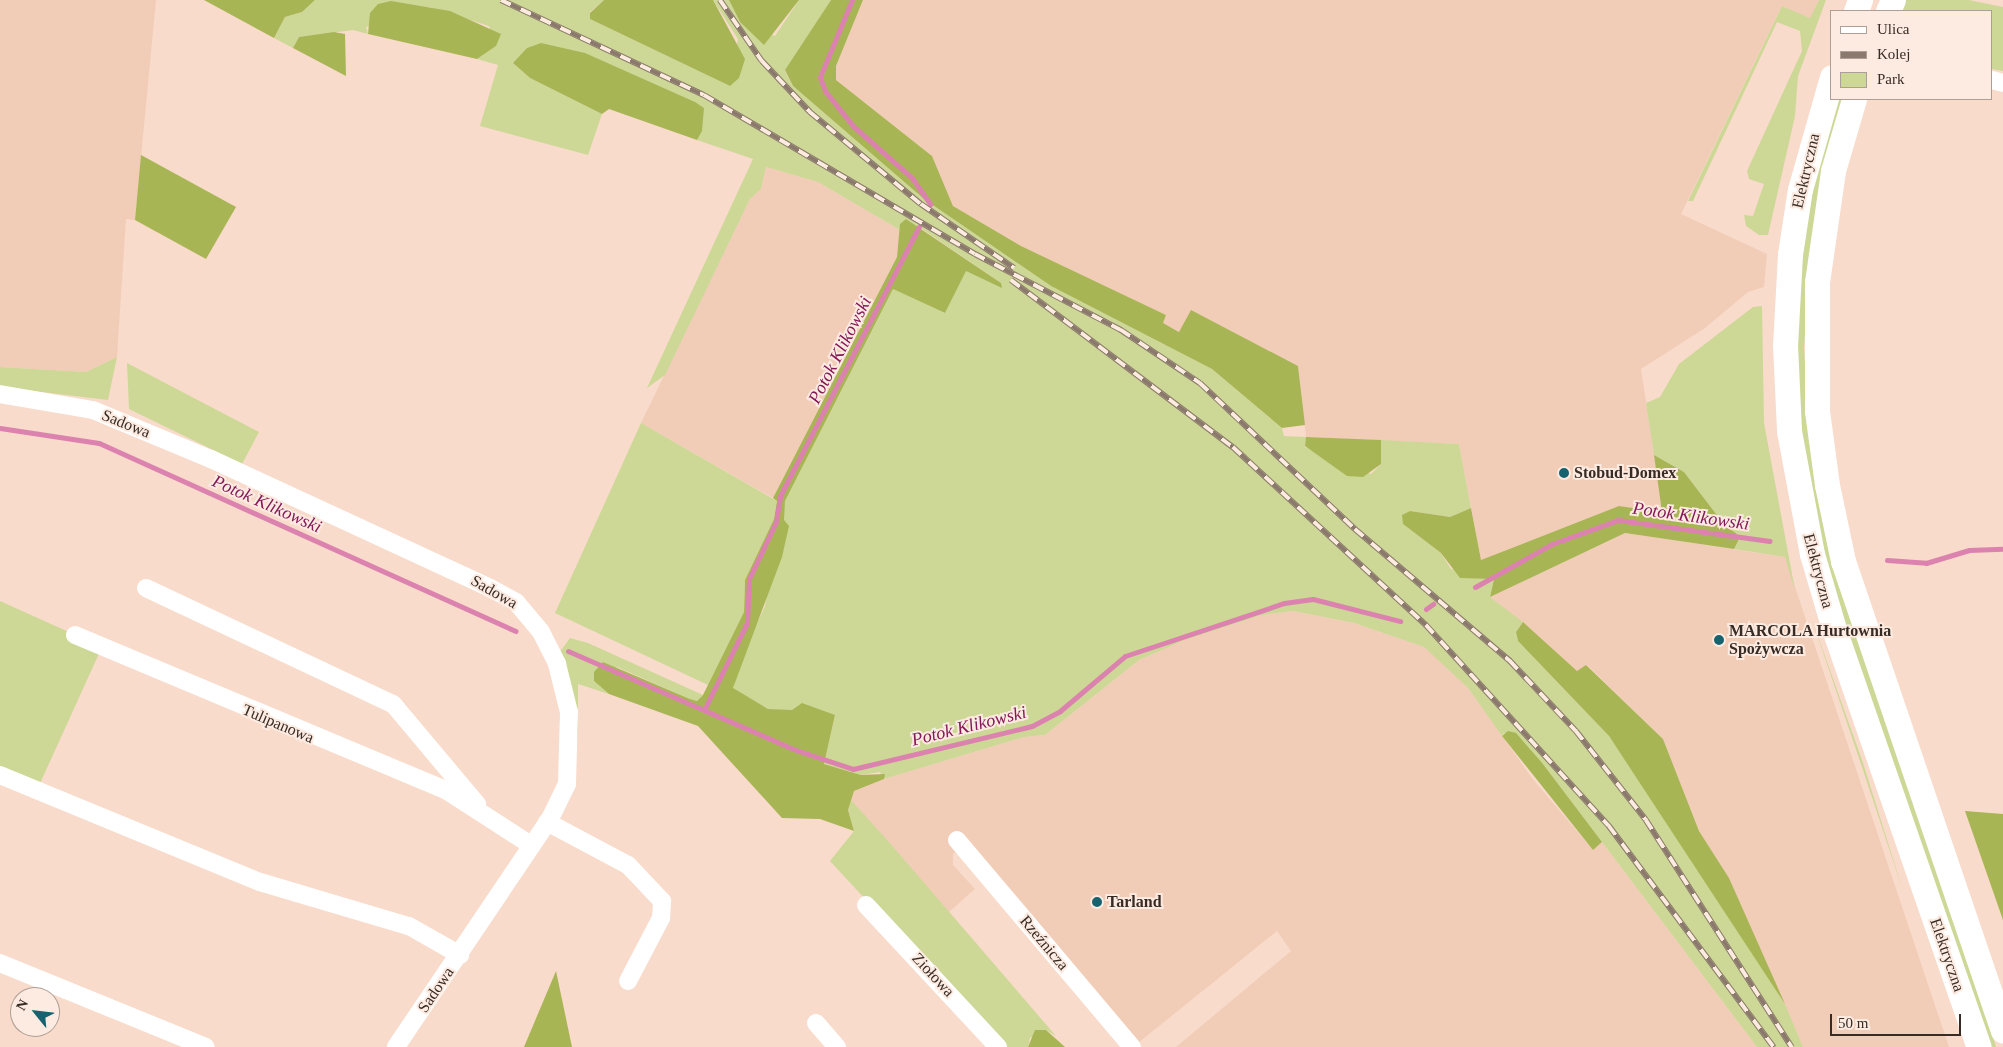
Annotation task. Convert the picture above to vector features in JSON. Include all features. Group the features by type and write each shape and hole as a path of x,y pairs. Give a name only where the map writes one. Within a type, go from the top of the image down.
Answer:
{"main road":[{"name":"Elektryczna","path":"1830,84 1800,189 1790,254 1784,344 1793,457 1812,554 1834,629 1979,1047"},
{"name":"Elektryczna","path":"1854,100 1833,171 1817,282 1817,411 1827,485 1843,561 2003,1031"}],"street":[{"name":"Sadowa","path":"0,394 110,417 383,537 516,602 549,648 569,712 567,784 547,822 460,955 396,1047"},
{"name":"Tulipanowa","path":"146,588 393,704 482,810"},
{"name":"Tulipanowa","path":"75,636 444,790 482,810 531,845"},
{"path":"0,775 260,882 409,926 460,955"},
{"path":"547,822 628,865 658,894 661,918 628,981"},
{"name":"Rzeźnicza","path":"957,840 1132,1047"},
{"name":"Ziołowa","path":"866,905 998,1047"},
{"path":"0,963 206,1047"},
{"path":"816,1023 837,1047"}],"shaded area":[{"path":"0,0 156,0 135,220 126,219 117,357 86,372 0,367"},
{"path":"863,0 1819,0 1811,19 1782,6 1681,214 1767,254 1764,287 1748,292 1705,328 1641,369 1663,512 1619,506 1481,560 1459,444 1306,437 1298,366 1191,311 1180,332 1162,323 1166,315 1021,246 953,206 932,156 836,80 836,66"},
{"path":"766,167 818,182 900,230 897,257 773,498 641,423 750,199 761,189"},
{"path":"1625,533 1785,557 1949,1047 1803,1047 1729,878 1699,831 1663,739 1587,665 1578,672 1490,597"},
{"path":"1293,611 1354,623 1424,647 1438,659 1468,688 1532,778 1593,850 1602,842 1757,1047 1176,1047 1291,951 1277,931 1138,1043 966,845 953,854 953,865 975,889 949,912 851,800 854,791 884,779 1024,737 1045,735 1139,660 1185,640 1262,615"}],"green space":[{"path":"204,0 315,0 302,12 285,17 274,38"},
{"path":"315,0 604,0 590,12 590,19 730,86 738,39 713,0 729,0 740,22 775,36 799,0 831,0 785,71 793,86 924,199 1051,286 1212,369 1282,428 1284,436 1306,437 1305,447 1371,474 1381,464 1381,440 1459,444 1471,508 1450,517 1410,511 1403,524 1441,553 1451,569 1494,579 1490,597 1523,622 1516,632 1518,641 1609,736 1752,948 1785,1004 1803,1047 1757,1047 1543,764 1504,733 1502,736 1468,688 1424,647 1354,623 1293,611 1262,615 1185,640 1139,660 1045,735 1024,737 884,779 880,772 861,775 824,764 835,715 768,709 733,689 738,665 765,606 785,501 893,289 945,313 966,270 1001,283 922,229 900,224 900,230 818,182 766,167 761,189 750,199 665,375 647,388 753,159 697,140 704,108 652,84 513,63 530,78 602,114 588,155 480,126 498,65 477,59 496,46 489,26 429,7 366,27 368,34 353,30 299,37 293,48 274,38 285,17 302,12"},
{"path":"604,0 713,0 745,59 739,78 730,86 590,19 590,13"},
{"path":"729,0 799,0 764,45 740,22"},
{"path":"831,0 863,0 836,66 836,80 932,156 953,206 1021,246 1166,315 1163,323 1179,332 1191,310 1298,366 1305,425 1282,428 1212,369 1051,286 924,199 793,86 785,70"},
{"path":"1819,0 1826,0 1798,76 1795,116 1768,235 1759,235 1746,226 1744,215 1753,216 1764,184 1749,179 1747,171 1802,51 1800,31 1777,22 1693,201 1688,201 1782,6 1810,18"},
{"path":"1905,0 1969,0 2003,7 2003,71 1993,69 1993,10 1901,10"},
{"path":"391,1 450,11 501,34 496,46 477,59 368,34 370,13 378,4"},
{"path":"334,32 345,34 346,76 293,48 299,37"},
{"path":"541,43 585,53 695,102 704,108 702,131 697,140 609,109 602,114 530,78 513,63 527,48"},
{"path":"1835,100 1844,100 1811,250 1804,348 1809,429 1996,1047 1986,1047 1826,570 1797,417 1797,285 1811,184"},
{"path":"141,155 236,207 206,259 135,220"},
{"path":"906,219 1001,283 1002,288 966,271 945,313 893,289 785,501 784,520 789,526 782,557 733,688 768,709 792,710 802,703 835,715 824,764 861,775 885,774 884,779 854,791 848,810 854,831 820,819 782,818 698,726 609,694 594,681 594,672 603,662 690,699 697,701 703,695 744,612 745,580 774,519 777,501 773,498 897,257 900,224"},
{"path":"1762,306 1764,423 1795,590 1785,557 1734,549 1739,539 1736,533 1726,527 1684,472 1654,455 1646,403 1660,397 1679,364 1753,307"},
{"path":"117,357 108,400 0,387 0,367 86,372"},
{"path":"127,363 259,432 242,464 129,409"},
{"path":"641,423 777,501 774,519 745,580 744,612 708,685 555,613"},
{"path":"1306,437 1381,440 1381,464 1363,477 1347,476 1305,446"},
{"path":"1654,455 1684,472 1726,527 1736,533 1739,539 1734,549 1625,533 1490,597 1494,579 1460,578 1441,553 1403,524 1402,515 1410,511 1450,517 1471,508 1481,560 1619,506 1662,512"},
{"path":"0,601 102,647 37,790 0,775"},
{"path":"1810,614 1863,763 1904,894 1862,767"},
{"path":"1523,622 1577,671 1586,665 1663,739 1699,831 1729,878 1785,1004 1609,736 1518,641 1516,632"},
{"path":"570,638 588,643 703,695 697,701 690,699 617,667 594,681 609,694 578,684 578,740 575,706 559,653"},
{"path":"1508,731 1516,733 1543,764 1602,842 1593,850 1502,736"},
{"path":"851,800 1056,1036 1046,1030 1030,1038 1028,1047 1002,1047 830,861 854,831 848,810"},
{"path":"1965,811 2003,814 2003,920"},
{"path":"556,971 572,1047 524,1047"},
{"path":"1035,1030 1046,1030 1065,1047 1028,1047"}],"waterway":[{"name":"Potok Klikowski","path":"852,0 820,77 825,91 853,126 912,178 930,204"},
{"name":"Potok Klikowski","path":"705,708 747,623 749,579 776,522 780,496 919,227"},
{"name":"Potok Klikowski","path":"0,428 99,443 515,631"},
{"name":"Potok Klikowski","path":"1475,587 1552,544 1618,520 1770,541"},
{"name":"Potok Klikowski","path":"1887,560 1926,563 1969,550 2003,549"},
{"name":"Potok Klikowski","path":"568,651 793,749 853,769 1032,726 1060,711 1125,656 1284,603 1313,599 1400,621"},
{"name":"Potok Klikowski","path":"1426,609 1433,604"}],"railway":[{"path":"501,0 704,95 975,254 1121,330 1200,383 1355,529 1510,661 1576,731 1646,820 1792,1047"},
{"path":"720,0 762,61 810,112 921,204 1014,268"},
{"path":"1011,280 1233,447 1426,625 1609,826 1774,1047"}],"place":[{"name":"Stobud-Domex","path":"1564,473"},
{"name":"MARCOLA Hurtownia Spożywcza","path":"1719,640"},
{"name":"Tarland","path":"1097,902"}]}
